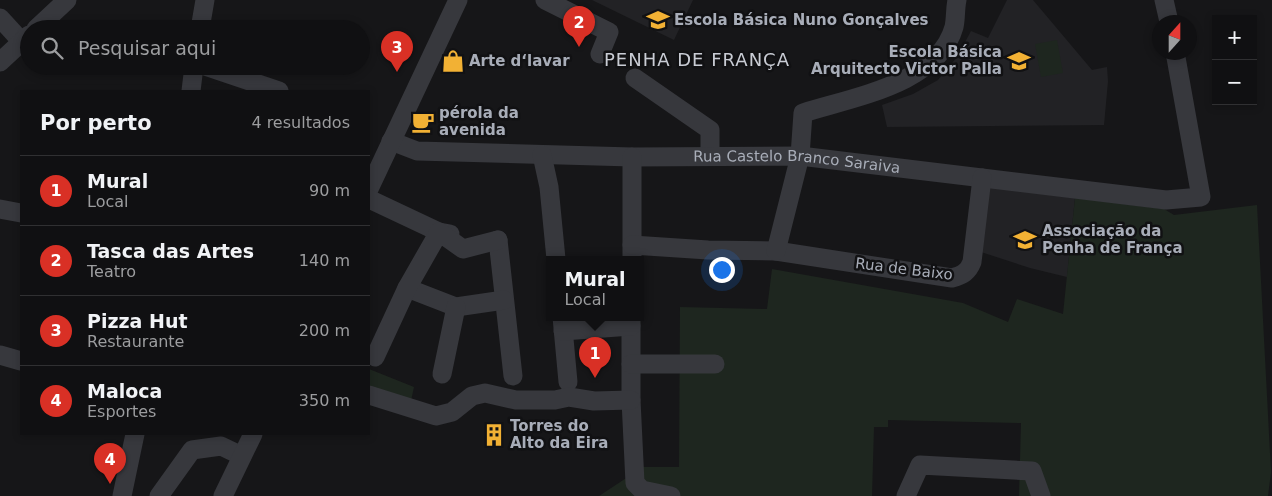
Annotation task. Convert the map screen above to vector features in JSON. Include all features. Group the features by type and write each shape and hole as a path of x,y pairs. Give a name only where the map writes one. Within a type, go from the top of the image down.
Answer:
{"street":[{"path":"46,20 67,0"},
{"path":"202,20 205,0"},
{"path":"370,186 458,0"},
{"path":"545,0 610,32 600,54"},
{"path":"632,157 632,252 776,251 800,156 803,113 905,81 926,68 940,53 954,27 957,0"},
{"path":"1164,0 1167,15"},
{"path":"0,18 20,35"},
{"path":"0,62 20,44"},
{"name":"Rua Castelo Branco Saraiva","path":"391,141 418,151 632,157 800,156 1166,200 1201,197 1176,60"},
{"path":"191,90 193,75"},
{"path":"232,75 276,90"},
{"path":"635,78 710,130 710,156"},
{"path":"542,155 549,187 556,256"},
{"name":"Rua de Baixo","path":"776,251 952,278 961,276 969,270 972,262 982,178"},
{"path":"370,199 439,232 498,240 513,376"},
{"path":"0,209 20,213"},
{"path":"375,356 407,288 439,232"},
{"path":"407,288 456,307 504,300"},
{"path":"442,374 456,307"},
{"path":"568,382 562,324 631,322 634,480 639,488 670,496"},
{"path":"1,359 20,360"},
{"path":"631,364 715,364"},
{"path":"370,395 436,416 452,412 472,396 485,393 516,400 555,400 569,397 594,401 631,400"},
{"path":"122,496 136,435"},
{"path":"223,496 252,435"},
{"path":"159,496 192,450 221,446 242,456"},
{"path":"906,496 920,465 1032,471 1041,496"}],"shaded area":[{"name":"Escola Básica Nuno Gonçalves","path":"592,0 693,0 674,40"},
{"name":"Escola Básica Arquitecto Victor Palla","path":"1007,0 1033,0 1092,70 1107,67 1108,81 1104,125 887,127 882,105 913,94 938,80 957,57 971,31 988,38"},
{"path":"1057,40 1063,73 1041,77 1035,44"},
{"name":"Associação da Penha de França","path":"986,187 1075,198 1067,277 1030,268 981,252"},
{"path":"1075,198 1164,209 1174,215 1257,205 1271,472 1268,496 1019,496 1021,423 888,420 888,427 874,427 872,496 599,496 643,467 679,467 680,307 767,309 772,269 963,303 1008,322 1017,299 1063,314"},
{"path":"370,369 414,387 411,401 370,387"}],"place":[{"name":"Escola Básica Nuno Gonçalves","path":"658,20"},
{"name":"Tasca das Artes","path":"579,47"},
{"name":"Arte d‘lavar","path":"453,61"},
{"name":"Escola Básica Arquitecto Victor Palla","path":"1019,61"},
{"name":"Pizza Hut","path":"397,72"},
{"name":"pérola da avenida","path":"423,122"},
{"name":"Associação da Penha de França","path":"1025,240"},
{"name":"Mural","path":"595,378"},
{"name":"Torres do Alto da Eira","path":"494,435"},
{"name":"Maloca","path":"110,484"}],"district":[{"name":"PENHA DE FRANÇA","path":"697,60"}]}
